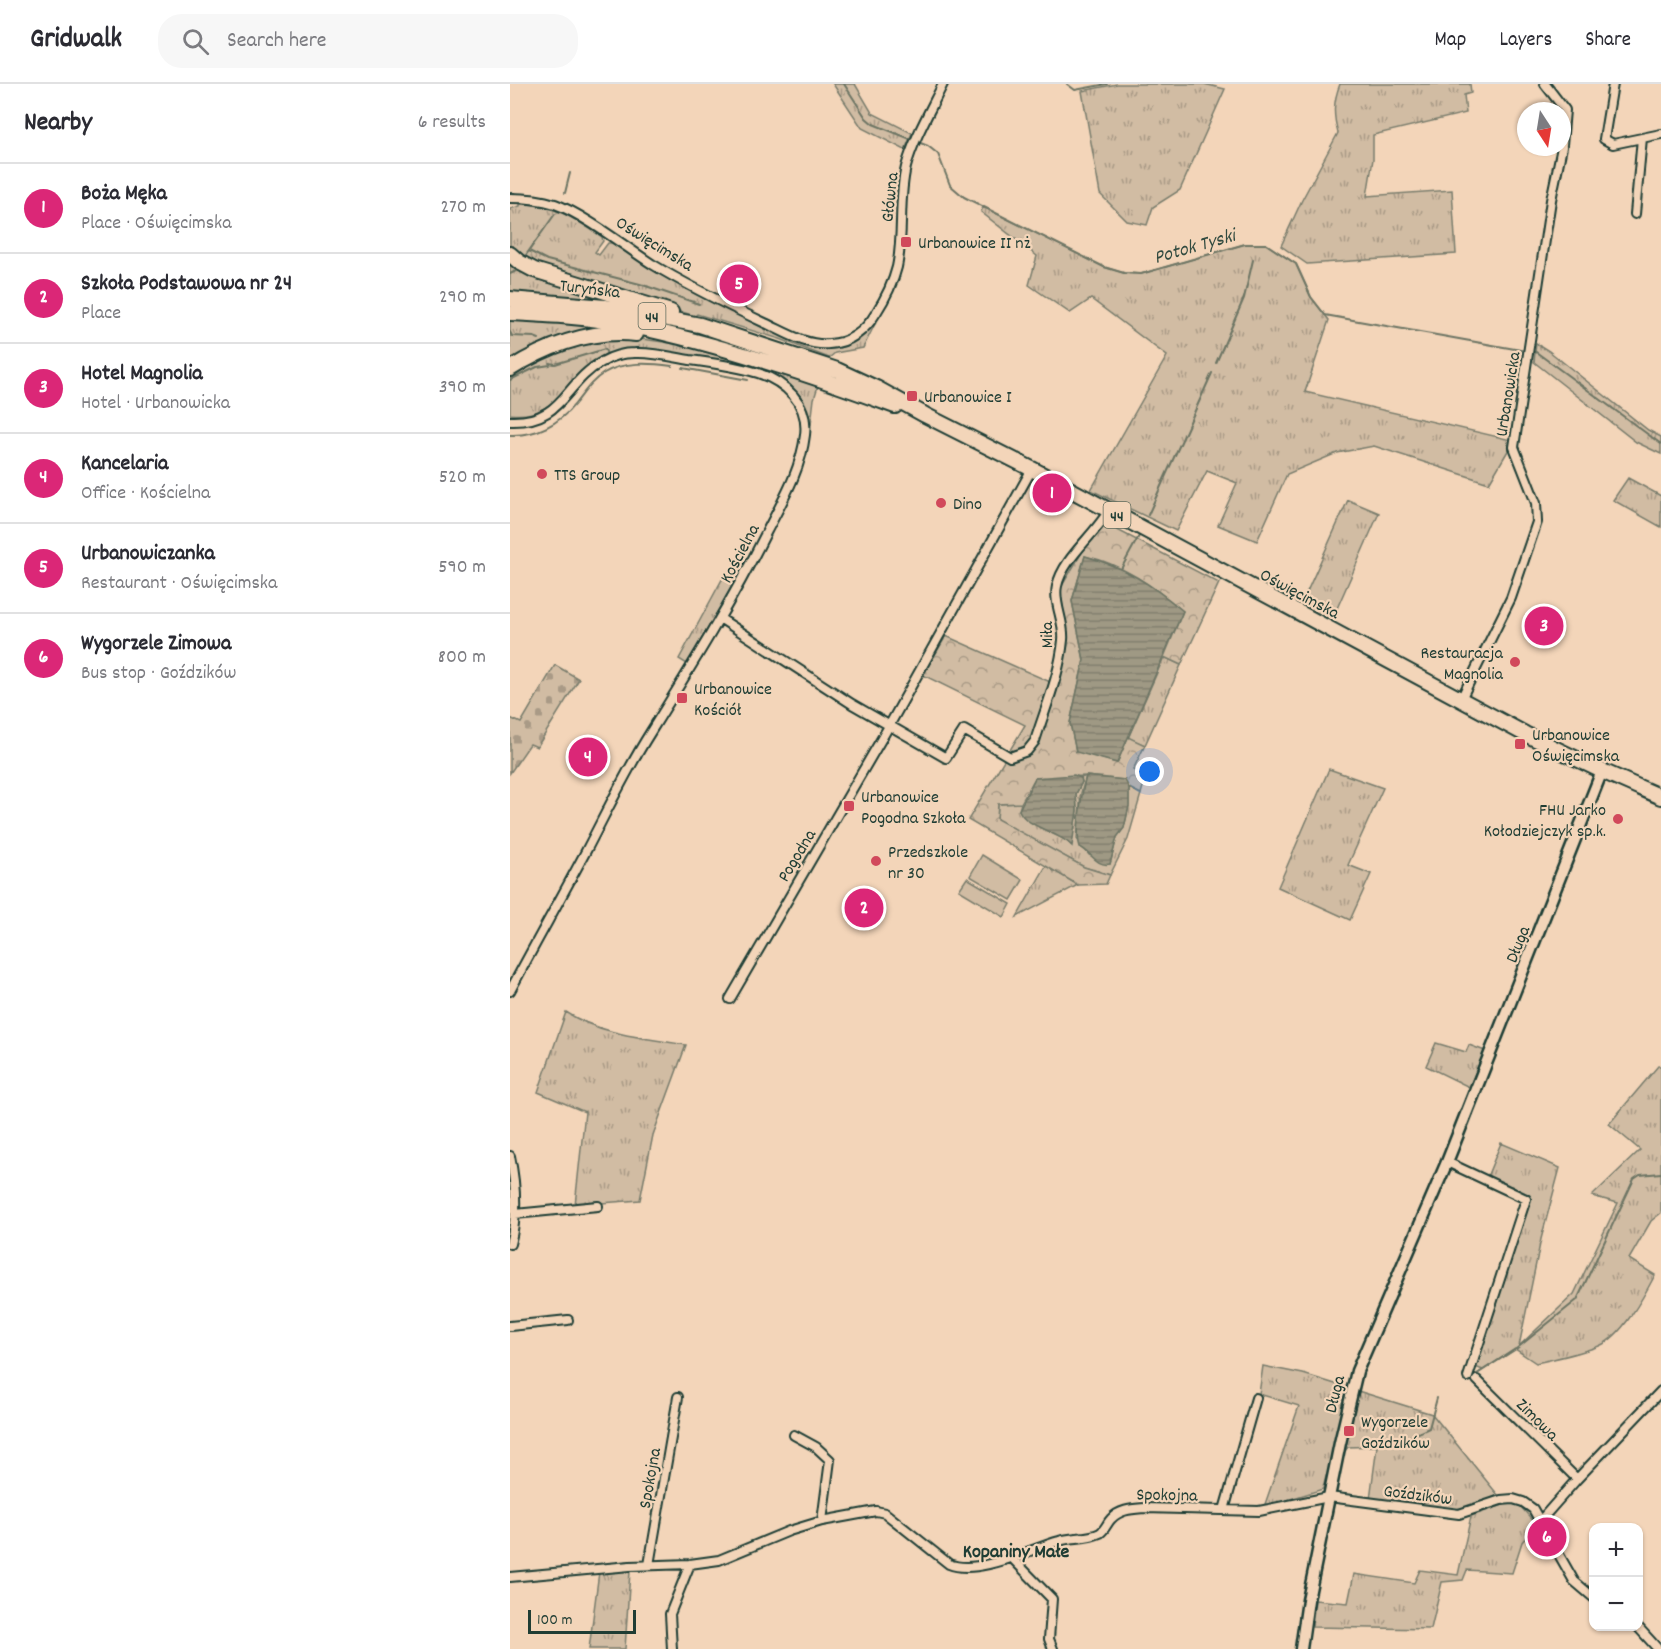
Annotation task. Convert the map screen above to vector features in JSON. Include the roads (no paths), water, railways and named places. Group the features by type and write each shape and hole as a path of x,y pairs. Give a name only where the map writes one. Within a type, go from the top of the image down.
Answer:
{"highway":[{"path":"510,254 534,270 674,313 700,325"},
{"name":"Turyńska","path":"510,299 605,307 700,325"},
{"name":"Turyńska","path":"510,313 601,321 680,338"},
{"name":"Oświęcimska","path":"700,325 837,370 876,388 1461,699 1602,771 1661,797"},
{"path":"510,369 549,348 591,336 629,333 680,338"},
{"name":"Oświęcimska","path":"680,338 770,362 925,415"}],"street":[{"name":"Główna","path":"875,316 891,284 897,265 906,168 943,84"},
{"name":"Urbanowicka","path":"1545,84 1559,102"},
{"path":"1613,84 1604,139 1613,144 1661,134"},
{"path":"1635,214 1642,138"},
{"name":"Urbanowicka","path":"1461,699 1511,598 1537,522 1536,503 1514,447 1551,200 1560,156"},
{"name":"Oświęcimska","path":"510,198 539,200 564,208 670,275 808,342 830,344 845,341 858,334 875,316"},
{"name":"Kościelna","path":"510,421 532,419 548,412 562,401 592,368 614,356 629,353 665,355 739,368 765,376 789,391 799,403 805,421 805,434 794,480 721,619 629,768 510,991"},
{"name":"Pogodna","path":"730,999 889,726 1032,469"},
{"name":"Miła","path":"889,726 946,758 964,730 1010,757 1027,751 1035,741 1061,659 1064,637 1057,599 1058,583 1066,566 1098,527 1108,510"},
{"path":"721,619 889,726"},
{"name":"Długa","path":"1301,1649 1308,1600 1348,1404 1357,1371 1447,1162 1602,771"},
{"path":"510,1156 515,1189 515,1214 510,1244"},
{"path":"1447,1162 1526,1199 1468,1377"},
{"path":"515,1214 598,1206"},
{"path":"510,1326 568,1320"},
{"name":"Zimowa","path":"1477,1380 1577,1479"},
{"path":"1540,1521 1661,1390"},
{"name":"Spokojna","path":"649,1565 678,1397"},
{"name":"Spokojna","path":"1224,1510 1256,1398"},
{"path":"794,1435 816,1447 830,1460 822,1521"},
{"name":"Spokojna","path":"510,1577 719,1560 766,1539 822,1521 876,1511 885,1513 948,1564 957,1568 1012,1558 1054,1542 1102,1532 1112,1518 1127,1509 1259,1511 1329,1497"},
{"name":"Goździków","path":"1329,1497 1459,1514 1501,1500 1513,1499 1523,1502 1533,1509 1574,1581 1589,1594"},
{"path":"1012,1558 1052,1599 1049,1639 1053,1649"},
{"path":"672,1649 670,1614 690,1564"},
{"path":"1642,1631 1658,1649"}],"waterway":[{"name":"Potok Tyski","path":"844,84 866,118 873,124 928,146 938,154 950,185 964,197 1104,267 1124,273 1141,274 1245,244 1266,244 1296,264 1311,297 1325,315 1526,351"},
{"path":"1067,84 1075,90 1107,84"},
{"path":"565,193 570,173"},
{"path":"526,255 555,214"},
{"path":"529,251 547,260 640,284 699,304"},
{"path":"1216,363 1244,298 1253,260"},
{"path":"510,274 516,271"},
{"path":"510,332 512,336 539,339"},
{"path":"549,363 555,364 605,349 606,352"},
{"name":"Potok Tyski","path":"1532,352 1536,352 1661,444"},
{"path":"510,435 538,431 554,423 569,411 595,380 612,369 637,364 672,366"},
{"path":"510,380 537,367 550,365"},
{"path":"683,368 748,380"},
{"path":"1148,515 1212,373"},
{"path":"1121,569 1139,536"},
{"path":"1474,1376 1516,1349 1577,1300 1634,1179 1640,1175 1661,1173"},
{"path":"1379,1442 1403,1440 1429,1428 1437,1398"}],"place":[{"name":"Urbanowice II nż","path":"906,242"},
{"name":"Urbanowiczanka","path":"739,284"},
{"name":"Urbanowice I","path":"912,396"},
{"name":"TTS Group","path":"542,474"},
{"name":"Boża Męka","path":"1052,493"},
{"name":"Dino","path":"941,503"},
{"name":"Hotel Magnolia","path":"1544,626"},
{"name":"Restauracja Magnolia","path":"1515,662"},
{"name":"Urbanowice Kościół","path":"682,698"},
{"name":"Urbanowice Oświęcimska","path":"1520,744"},
{"name":"Kancelaria","path":"588,757"},
{"name":"Urbanowice Pogodna Szkoła","path":"849,806"},
{"name":"FHU Jarko Kołodziejczyk sp.k.","path":"1618,819"},
{"name":"Przedszkole nr 30","path":"876,861"},
{"name":"Szkoła Podstawowa nr 24","path":"864,908"},
{"name":"Wygorzele Goździków","path":"1349,1431"},
{"name":"Wygorzele Zimowa","path":"1547,1537"}],"district":[{"name":"Kopaniny Małe","path":"1016,1550"}]}
